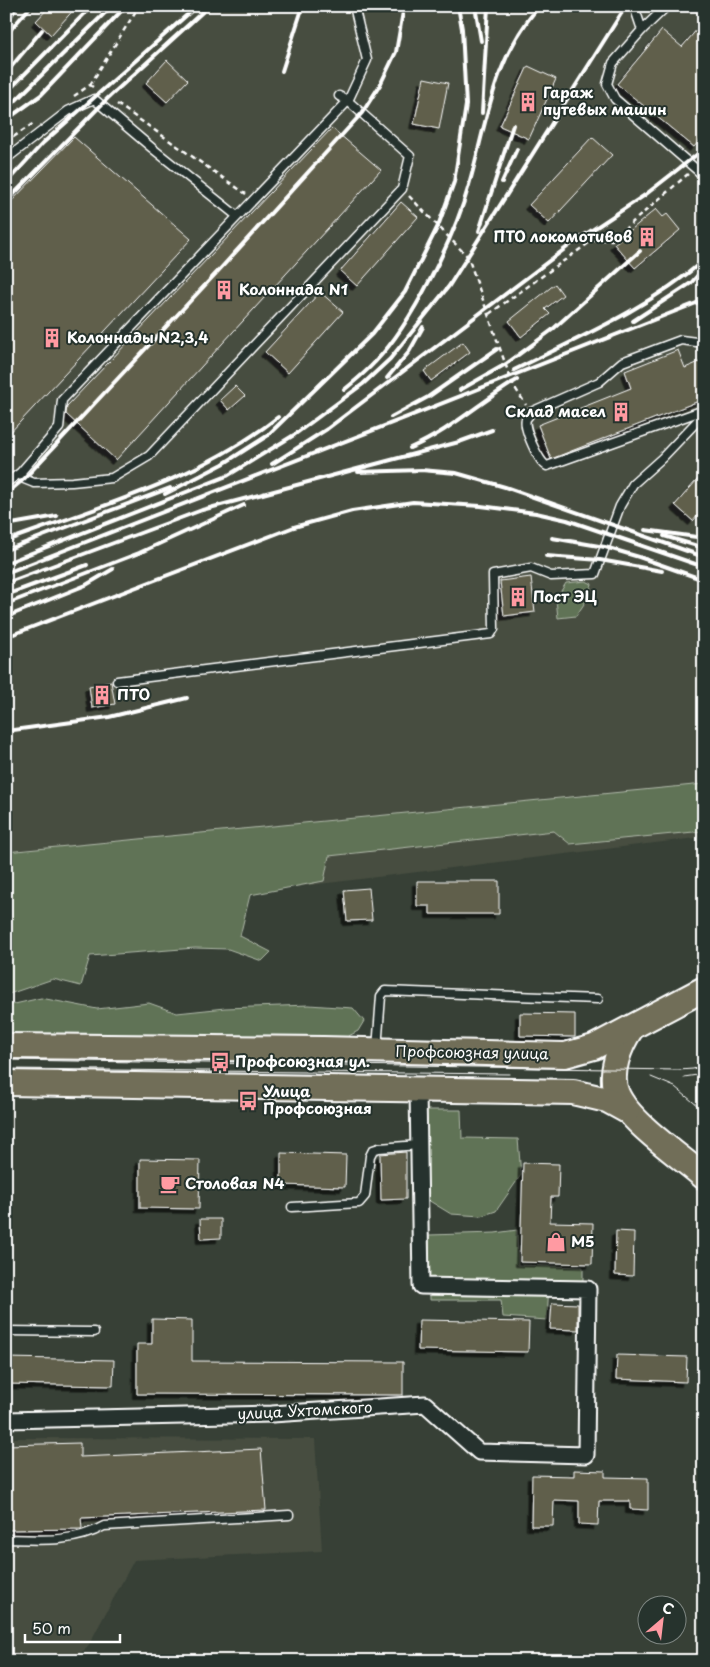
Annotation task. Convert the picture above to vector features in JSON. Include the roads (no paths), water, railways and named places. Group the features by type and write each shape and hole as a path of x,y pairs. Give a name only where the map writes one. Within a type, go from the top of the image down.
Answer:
{"main road":[{"name":"Профсоюзная улица","path":"6,1046 565,1055 594,1047 632,1029 704,989"},
{"path":"627,1111 616,1093 614,1072 621,1043 632,1029"},
{"path":"6,1083 573,1092 606,1100 627,1111 704,1177"}],"street":[{"path":"418,1090 419,1145"},
{"name":"улица Ухтомского","path":"6,1420 272,1414 424,1404 479,1452 586,1455 588,1290 422,1286 419,1145"}],"lane":[{"path":"6,483 20,473 59,428 62,400 348,100 366,60 354,6"},
{"path":"634,6 642,30"},
{"path":"667,6 642,30 613,63 607,84 615,99 704,176"},
{"path":"20,473 24,479 34,483 112,478 149,456 402,189 410,156 348,100 339,96"},
{"path":"6,159 68,111 94,99 237,216"},
{"path":"704,343 681,340 622,362 599,382 531,412 526,419 525,426 539,461 547,466 704,412"},
{"path":"117,681 491,634 494,629 493,575 530,568 551,576 592,575 597,573 613,522 633,484 662,458 704,412"},
{"path":"377,1051 381,996 385,991 598,999"},
{"path":"292,1206 359,1204 365,1196 370,1156 373,1150 419,1145"},
{"path":"6,1331 94,1332"},
{"path":"6,1539 56,1540 90,1535 104,1526 289,1515"}],"tram line":[{"path":"6,1060 678,1070 693,1069 704,1065"},
{"path":"6,1069 509,1074"},
{"path":"684,1077 704,1074"},
{"path":"651,1077 675,1087 704,1111"}],"railway":[{"path":"6,24 17,6"},
{"path":"6,35 31,6"},
{"path":"6,93 92,6"},
{"path":"6,110 112,6"},
{"path":"6,120 41,95 126,6"},
{"path":"6,183 43,143 197,6"},
{"path":"6,202 108,98 209,6"},
{"path":"282,71 303,6"},
{"path":"6,494 24,479 221,268 362,113 380,85 396,52 404,6"},
{"path":"165,494 223,464 267,436 372,334 405,292 438,226 454,182 466,105 462,29 458,6"},
{"path":"475,6 481,41"},
{"path":"482,113 488,6"},
{"path":"344,390 368,369 389,346 431,278 454,229 462,206 493,91 501,70 523,27 539,6"},
{"path":"6,563 227,476 294,435 363,384 390,359 449,286 626,6"},
{"path":"6,73 42,30"},
{"path":"479,231 513,125"},
{"path":"502,182 517,149"},
{"path":"272,464 327,429 574,242 645,195 704,149"},
{"path":"460,390 506,364 552,330 640,251"},
{"path":"514,370 588,334 637,307 683,277 704,260"},
{"path":"633,321 691,283 704,268"},
{"path":"6,573 704,300"},
{"path":"387,378 409,352 423,327"},
{"path":"391,417 428,397 497,349"},
{"path":"410,448 452,425 517,380"},
{"path":"6,541 112,503 182,475 248,439 278,417"},
{"path":"6,583 202,510 459,442 492,430"},
{"path":"358,472 421,470 456,473 505,487 704,557"},
{"path":"6,550 170,488"},
{"path":"6,637 294,527 352,511 413,502 481,506 536,513 567,520 704,567"},
{"path":"6,604 139,553 244,505"},
{"path":"6,525 57,516"},
{"path":"645,530 704,538"},
{"path":"664,536 704,548"},
{"path":"552,538 605,547 704,580"},
{"path":"546,556 600,560 662,571"},
{"path":"6,595 87,565"},
{"path":"6,617 86,585 113,569"},
{"path":"6,731 109,717 187,698"}],"place":[{"name":"Гараж путевых машин","path":"528,102"},
{"name":"ПТО локомотивов","path":"647,237"},
{"name":"Колоннада N1","path":"224,290"},
{"name":"Колоннады N2,3,4","path":"52,338"},
{"name":"Склад масел","path":"621,412"},
{"name":"Пост ЭЦ","path":"518,597"},
{"name":"ПТО","path":"102,695"},
{"name":"Профсоюзная ул.","path":"220,1062"},
{"name":"Улица Профсоюзная","path":"248,1101"},
{"name":"Столовая N4","path":"170,1184"},
{"name":"М5","path":"556,1242"}]}
